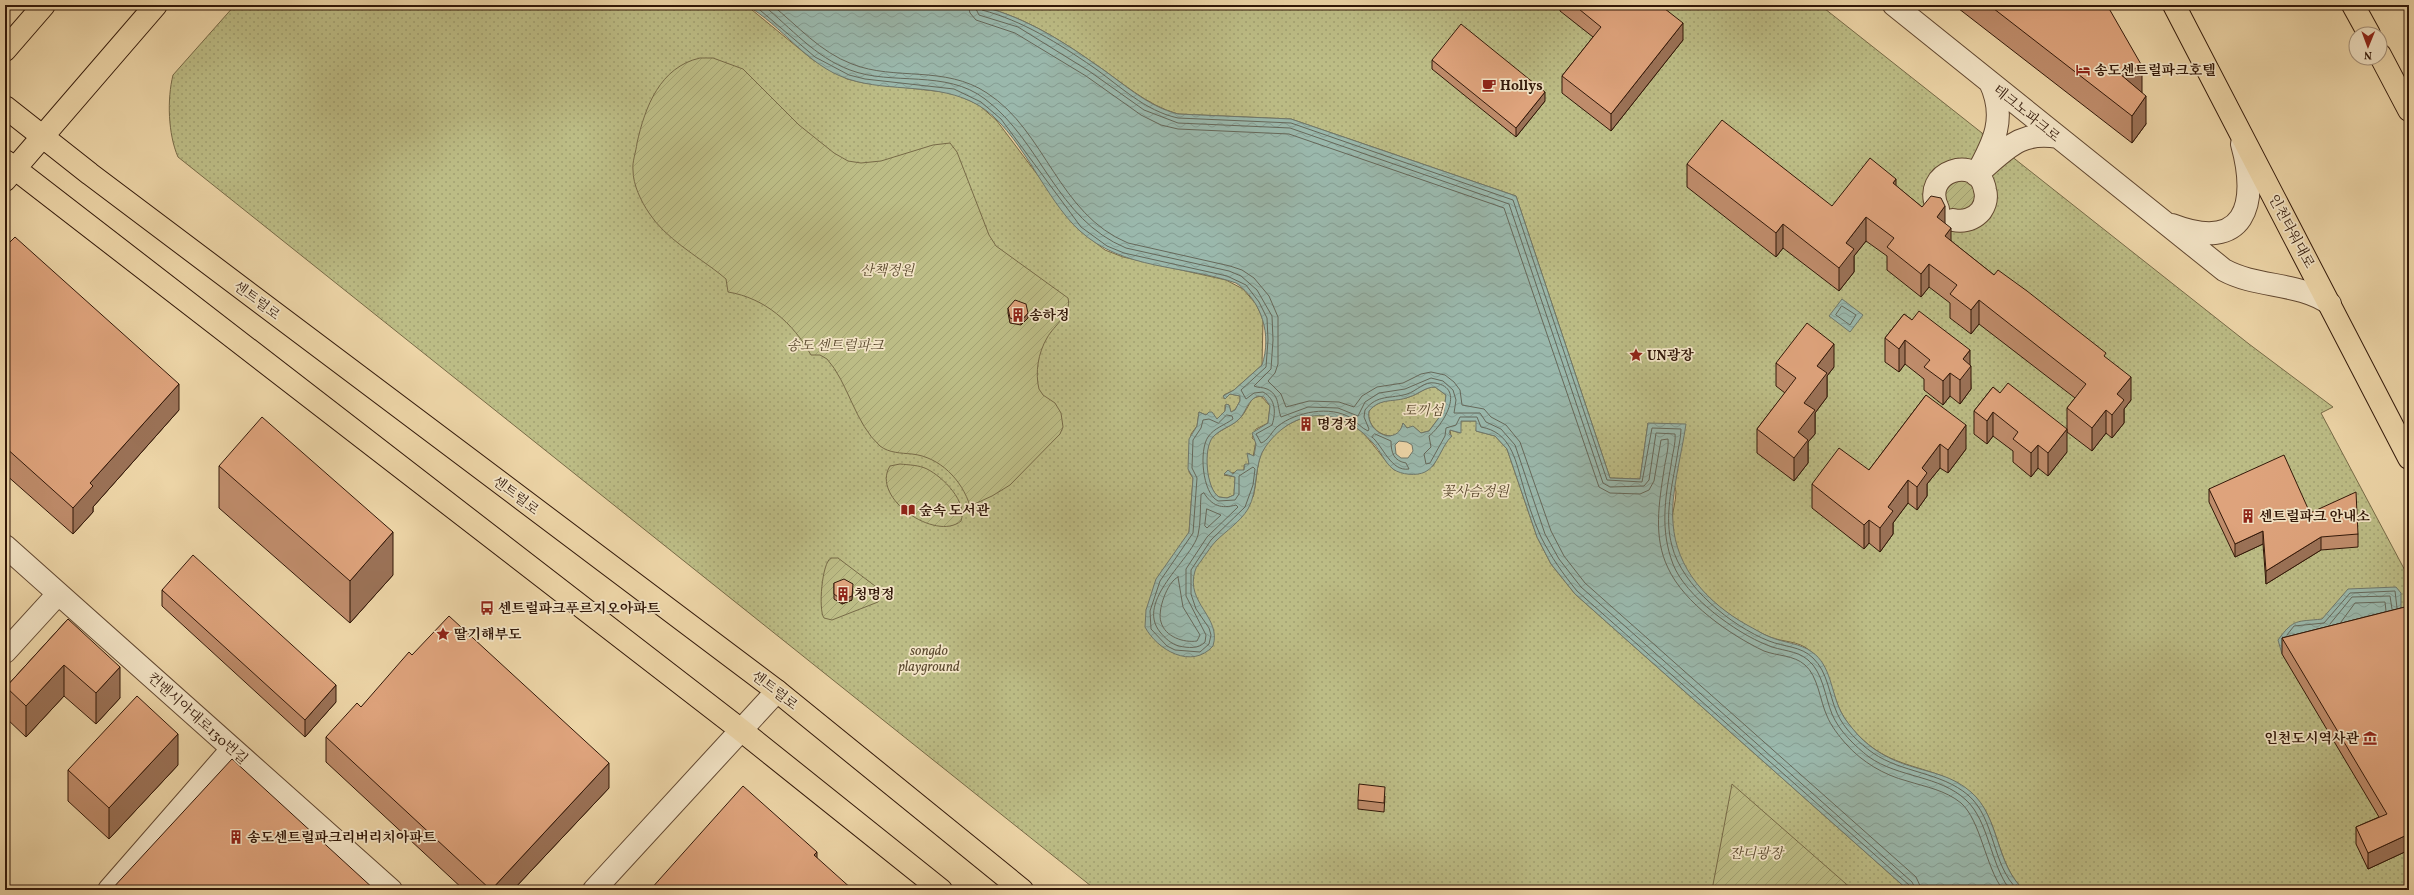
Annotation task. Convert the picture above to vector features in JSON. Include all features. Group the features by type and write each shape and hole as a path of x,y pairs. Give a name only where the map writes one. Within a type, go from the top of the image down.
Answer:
{"main road":[{"path":"5,50 44,5"},
{"path":"156,5 41,136 8,170 741,730 941,890"},
{"name":"인천타워대로","path":"2174,5 2409,458"},
{"path":"2353,5 2365,26"},
{"path":"2386,66 2409,110"},
{"name":"센트럴로","path":"5,107 41,136 777,691 1022,890"}],"street":[{"name":"테크노파크로","path":"1894,5 2215,263 2235,276 2301,291 2330,304"},
{"path":"1976,175 1986,157 1997,126 1998,98 1990,82"},
{"name":"테크노파크로","path":"2161,220 2199,232 2225,230 2235,225 2247,208 2250,184 2248,167 2238,128"},
{"path":"1976,175 2018,140 2037,135 2058,137"},
{"path":"1956,170 1965,170 1976,175 1985,186 1986,194 1982,210 1970,220 1946,215 1934,195 1941,178 1956,170"},
{"name":"컨벤시아대로130번길","path":"5,546 391,890"},
{"path":"5,652 58,594"},
{"path":"594,890 777,691"},
{"path":"109,890 232,749"}],"green space":[{"name":"송도 센트럴파크","path":"235,5 746,5 813,60 847,79 864,83 953,93 979,105 997,121 1079,230 1105,250 1123,257 1226,280 1243,289 1256,304 1263,319 1262,365 1234,390 1224,395 1224,399 1230,394 1240,396 1240,401 1235,410 1231,412 1229,405 1225,405 1225,411 1217,419 1209,412 1206,415 1199,412 1197,426 1191,434 1189,472 1193,478 1189,533 1253,497 1262,452 1268,442 1277,433 1299,419 1325,415 1337,416 1348,421 1361,431 1394,470 1433,466 1446,442 1451,436 1450,430 1460,433 1461,421 1477,421 1476,431 1495,436 1507,449 1537,537 1551,564 1575,594 1908,890 1096,890 178,157 170,127 169,105 173,75"},
{"path":"975,5 1820,5 2249,344 2333,407 2321,413 2409,578 2409,890 2024,890 2008,867 1987,814 1980,802 1970,792 1947,778 1897,761 1873,748 1864,741 1844,717 1837,703 1826,672 1816,657 1809,650 1795,643 1770,637 1744,624 1719,607 1697,586 1682,562 1676,548 1672,521 1676,496 1675,486 1648,423 1640,479 1610,478 1516,196 1291,119 1178,114 1166,110 1145,99 1081,54 1038,28 1007,14"},
{"name":"산책정원","path":"700,58 713,58 743,69 799,125 834,153 848,161 861,163 881,161 933,145 950,143 957,152 989,235 996,246 1068,298 1069,304 1065,314 1050,333 1041,350 1037,370 1039,389 1043,395 1055,403 1061,413 1063,427 1060,434 1010,485 992,496 970,506 962,487 941,465 922,456 899,453 880,446 871,437 864,426 841,379 827,359 820,355 811,355 796,332 766,306 741,295 728,292 726,279 672,239 649,213 640,198 633,176 634,160 640,129 656,90 665,79 674,70 686,63"},
{"path":"1955,176 1977,185 1974,208 1950,211 1945,207 1942,189"},
{"name":"토끼섬","path":"1435,387 1446,395 1444,411 1429,431 1421,433 1414,427 1407,428 1403,423 1400,431 1395,435 1389,436 1377,431 1372,425 1369,419 1369,411 1373,407 1383,402 1413,396 1428,388"},
{"path":"1261,396 1270,406 1268,423 1256,429 1252,438 1256,441 1253,457 1249,456 1249,464 1244,465 1244,470 1224,475 1235,477 1234,495 1227,498 1219,497 1211,486 1207,470 1207,452 1211,439 1236,422 1245,412 1253,398"},
{"path":"900,464 914,465 924,468 947,484 958,498 961,506 961,521 950,526 937,526 922,521 897,503 889,491 886,478 890,466"},
{"path":"831,558 838,558 879,589 881,596 878,602 832,620 824,618 821,606 823,577 825,568"},
{"name":"잔디광장","path":"1732,784 1853,890 1712,890"}],"water":[{"path":"746,5 975,5 1007,14 1038,28 1081,54 1135,93 1166,110 1178,114 1291,119 1516,196 1610,478 1640,479 1648,423 1686,424 1673,500 1673,523 1675,540 1680,555 1687,570 1696,583 1719,606 1747,625 1775,639 1807,649 1818,657 1827,671 1843,715 1858,735 1869,745 1895,761 1950,779 1971,792 1980,802 1987,814 2008,867 2024,890 1908,890 1575,594 1551,564 1537,537 1507,449 1495,436 1476,431 1476,421 1461,421 1461,433 1450,430 1449,434 1452,436 1433,465 1425,472 1413,474 1400,473 1393,469 1387,463 1376,446 1360,431 1347,422 1333,417 1318,416 1304,418 1290,423 1278,433 1266,446 1262,453 1257,468 1254,494 1245,514 1214,543 1197,566 1193,582 1195,592 1213,627 1213,646 1205,653 1185,657 1166,649 1158,643 1145,627 1146,610 1156,579 1189,532 1193,478 1188,469 1189,439 1197,426 1199,412 1206,415 1209,412 1212,412 1217,419 1225,411 1226,404 1229,405 1231,412 1235,410 1240,401 1240,396 1230,394 1225,399 1223,396 1234,390 1262,365 1265,354 1265,331 1258,309 1252,299 1245,290 1236,283 1216,277 1135,260 1115,253 1097,244 1080,231 1067,217 1007,130 993,116 978,105 947,93 931,90 881,86 848,79 833,73 807,55 772,23","holes":["1435,387 1446,395 1444,411 1429,431 1421,433 1413,426 1407,428 1403,423 1400,431 1395,435 1389,436 1376,431 1369,419 1369,411 1378,404 1403,399 1413,396 1428,388","1258,396 1264,397 1270,406 1268,423 1252,433 1256,444 1254,456 1247,453 1249,464 1245,464 1244,470 1237,470 1233,474 1228,470 1224,474 1235,477 1234,495 1227,498 1219,497 1211,486 1207,468 1210,442 1216,434 1235,423 1241,417 1250,402","1399,441 1407,442 1412,445 1413,451 1408,458 1401,458 1396,454 1395,445"]},
{"path":"1842,299 1863,315 1850,332 1829,316"},
{"path":"2396,587 2401,593 2401,624 2282,654 2278,640 2292,624 2301,621 2322,619 2348,589"}],"building":[{"path":"1574,5 1660,5 1683,23 1611,114 1562,76 1601,27"},
{"path":"1989,5 2107,5 2142,66 2120,74 2146,96 2132,116"},
{"name":"Hollys","path":"1461,24 1545,92 1516,128 1432,60"},
{"path":"1722,120 1832,206 1870,158 1896,179 1893,183 1922,207 1931,196 1941,198 1945,206 1937,217 1951,228 1945,236 1994,275 1998,270 2027,291 2106,353 2104,356 2131,377 2117,394 2124,400 2112,415 2106,410 2092,428 2067,408 2086,384 1979,300 1971,310 1950,294 1957,285 1929,264 1921,274 1887,247 1894,238 1866,217 1846,243 1854,249 1839,268 1783,224 1776,233 1687,164"},
{"path":"15,237 179,384 90,483 93,486 73,508 5,447 5,247"},
{"name":"송하정","path":"1015,300 1026,304 1028,313 1021,321 1010,318 1008,308"},
{"path":"1919,311 1970,350 1963,359 1971,366 1960,380 1950,373 1943,381 1924,367 1930,360 1905,340 1899,349 1885,338 1904,314 1912,320"},
{"path":"1807,323 1834,344 1817,366 1827,373 1804,403 1815,410 1798,432 1808,440 1794,458 1757,429 1796,378 1776,363"},
{"path":"2008,383 2067,429 2048,453 2038,445 2031,453 2013,439 2018,432 1993,412 1987,421 1974,411 1993,387 2000,393"},
{"path":"1926,395 1966,425 1948,450 1940,444 1922,468 1927,473 1917,487 1908,480 1888,507 1893,511 1880,528 1869,520 1864,525 1812,484 1839,448 1869,470"},
{"path":"262,417 393,532 350,581 219,466"},
{"path":"2284,455 2310,513 2356,492 2358,534 2321,537 2266,571 2263,531 2235,544 2209,489"},
{"path":"193,555 336,685 305,720 162,590"},
{"name":"청명정","path":"844,579 853,584 852,596 842,600 834,594 834,583"},
{"name":"인천도시역사관","path":"2409,606 2409,805 2407,807 2409,811 2409,834 2368,853 2356,827 2387,814 2282,638"},
{"path":"449,616 609,763 491,890 326,737 357,703 361,707 409,652 412,655"},
{"path":"68,619 120,667 96,693 64,665 26,706 6,687"},
{"path":"137,696 178,734 109,808 68,770"},
{"name":"송도센트럴파크리버리치아파트","path":"232,759 375,890 111,890"},
{"path":"5,760 8,763 5,767"},
{"path":"1359,784 1385,787 1384,803 1358,800"},
{"path":"743,786 817,852 814,855 853,890 650,890"}],"place":[{"name":"송도센트럴파크호텔","path":"2083,70"},
{"name":"Hollys","path":"1489,85"},
{"name":"송하정","path":"1018,315"},
{"name":"UN광장","path":"1636,355"},
{"name":"명경정","path":"1306,424"},
{"name":"숲속 도서관","path":"908,510"},
{"name":"센트럴파크 안내소","path":"2248,516"},
{"name":"청명정","path":"843,594"},
{"name":"센트럴파크푸르지오아파트","path":"487,608"},
{"name":"딸기해부도","path":"443,634"},
{"name":"인천도시역사관","path":"2370,738"},
{"name":"송도센트럴파크리버리치아파트","path":"236,837"}],"park label":[{"name":"꽃사슴정원","path":"1475,491"},
{"name":"songdo playground","path":"929,658"}]}
